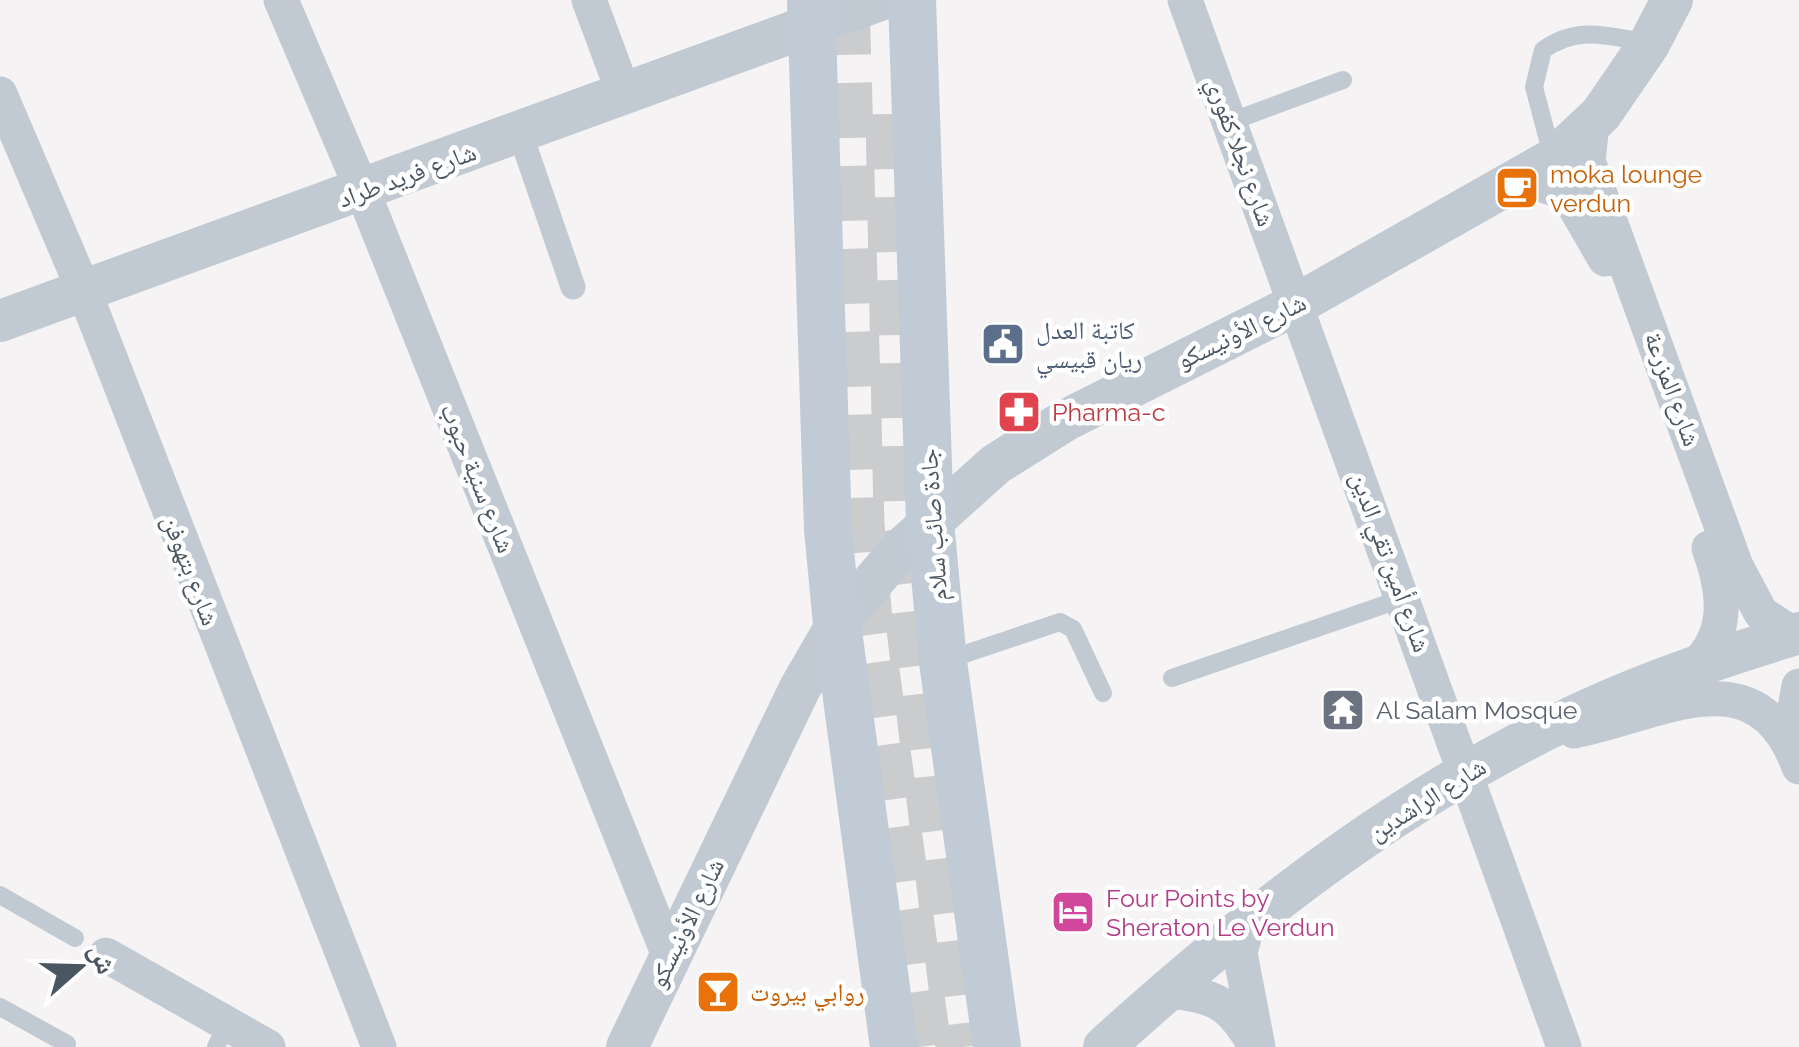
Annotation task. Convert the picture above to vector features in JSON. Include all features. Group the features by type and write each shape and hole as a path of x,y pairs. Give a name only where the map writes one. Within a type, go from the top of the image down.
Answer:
{"main road":[{"name":"جادة صائب سلام","path":"912,0 930,522 943,662 997,1047"},
{"path":"812,12 828,529 836,624 894,1047"}],"street":[{"name":"شارع سنية حبوب","path":"280,0 363,192 670,958"},
{"path":"589,0 624,94"},
{"name":"شارع فريد طراد","path":"0,321 520,134 624,94 812,12 880,0"},
{"name":"شارع نجلا كفوري","path":"1185,0 1298,304"},
{"name":"شارع الأونيسكو","path":"627,1047 800,688 836,624 930,522 996,464 1066,420 1298,304 1538,169 1592,124 1649,44 1672,0"},
{"name":"شارع بتهوفن","path":"0,94 84,291 378,1047"},
{"name":"شارع المزرعة","path":"1592,124 1588,162 1736,566 1754,605 1796,634"},
{"path":"520,134 574,287"},
{"name":"شارع المزرعة","path":"1538,169 1577,206 1611,272 1718,574 1719,631 1709,654 1695,666"},
{"name":"شارع أمين تقي الدين","path":"1298,304 1564,1047"},
{"name":"شارع الراشدين","path":"1104,1047 1248,922 1394,817 1466,773 1524,741 1695,666 1796,634"},
{"path":"1794,753 1799,686"},
{"path":"1524,741 1719,696 1758,708 1794,753"},
{"path":"1248,922 1240,953 1257,1047"},
{"path":"91,946 222,1035 268,1047"},
{"path":"1167,990 1207,996 1233,1010 1257,1047"}],"lane":[{"path":"1538,169 1534,87 1543,50 1560,38 1584,31 1649,44"},
{"path":"1230,122 1343,80"},
{"path":"1172,678 1404,598"},
{"path":"943,662 1049,622 1060,622 1073,629 1103,693"},
{"path":"0,895 91,946"},
{"path":"0,1008 68,1044"}],"tunnel":[{"path":"842,0 857,525 865,621 924,1047"},
{"path":"893,114 901,517 963,1047"}],"place":[{"name":"moka lounge verdun","path":"1517,188"},
{"name":"كاتبة العدل ريان قبيسي","path":"1003,344"},
{"name":"Pharma-c","path":"1019,412"},
{"name":"Al Salam Mosque","path":"1343,710"},
{"name":"Four Points by Sheraton Le Verdun","path":"1073,912"},
{"name":"روابي بيروت","path":"718,992"}]}
